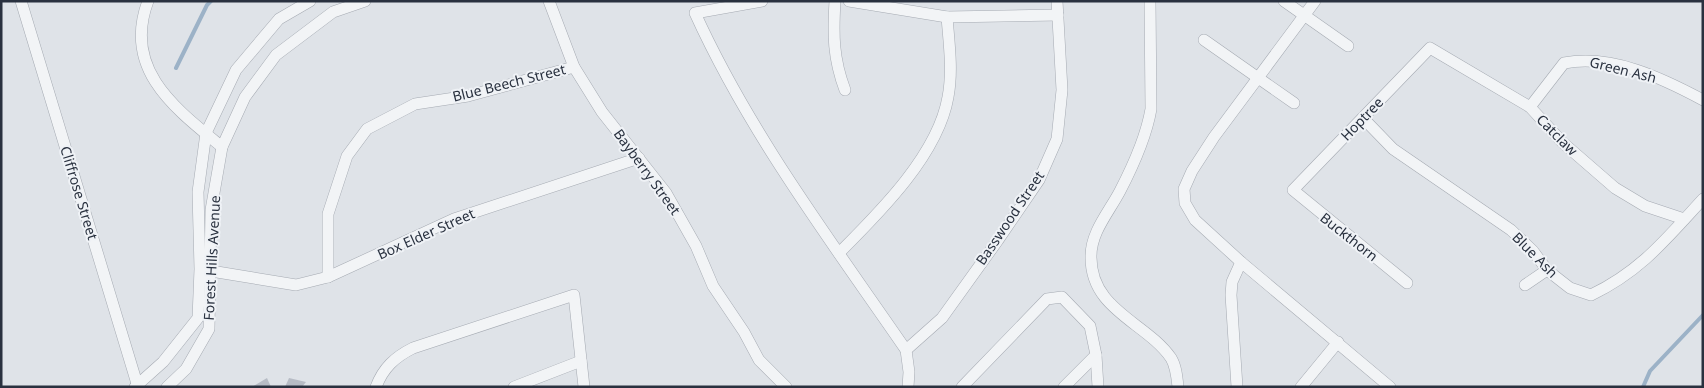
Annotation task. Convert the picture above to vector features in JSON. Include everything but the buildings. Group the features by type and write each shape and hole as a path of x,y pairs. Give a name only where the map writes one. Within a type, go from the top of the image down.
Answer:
{"street":[{"name":"Cliffrose Street","path":"21,1 137,386"},
{"path":"148,1 142,27 149,72 161,93 176,109 222,147"},
{"name":"Forest Hills Avenue","path":"137,386 163,362 198,318 200,269 198,192 206,134 236,70 279,19 310,1"},
{"name":"Forest Hills Avenue","path":"167,387 186,369 209,329 211,210 222,147 245,97 276,55 333,12 365,1"},
{"name":"Bayberry Street","path":"549,1 574,67 602,112 666,193 696,246 712,286 744,332 759,360 786,387"},
{"path":"762,1 695,13 717,61 745,110 839,253 906,350 909,372 908,387"},
{"path":"836,1 834,46 836,66 845,90"},
{"path":"848,1 947,17 1058,15"},
{"name":"Basswood Street","path":"906,350 942,318 1039,180 1057,140 1062,90 1057,1"},
{"path":"1150,1 1151,110 1148,127 1120,191 1094,237 1091,257 1094,275 1103,293 1117,312 1156,342 1171,358 1177,374 1178,387"},
{"path":"1284,1 1348,46"},
{"path":"1315,1 1214,137 1192,171 1184,189 1185,203 1195,220 1241,262 1390,387"},
{"path":"839,253 877,215 922,156 941,121 948,97 950,66 947,17"},
{"path":"1204,40 1294,103"},
{"name":"Catclaw","path":"1430,48 1530,107 1562,142 1615,188 1645,206 1684,219"},
{"name":"Hoptree","path":"1293,190 1430,48"},
{"name":"Green Ash","path":"1530,107 1564,63 1579,60 1604,63 1647,73 1703,100"},
{"name":"Blue Beech Street","path":"328,277 328,214 347,156 368,129 415,104 468,96 574,67"},
{"name":"Blue Ash","path":"1364,118 1393,149 1511,230 1533,251 1546,270 1570,288 1591,295 1618,282 1664,243 1703,199"},
{"name":"Box Elder Street","path":"211,271 296,285 328,277 454,219 639,158"},
{"name":"Buckthorn","path":"1293,190 1407,283"},
{"path":"1238,387 1231,295 1232,282 1241,262"},
{"path":"1525,285 1546,270"},
{"path":"376,387 389,364 400,354 413,348 574,295 584,387"},
{"path":"962,387 1047,299 1062,297 1090,326 1096,354 1098,387"},
{"path":"1301,387 1338,342"},
{"path":"1064,387 1096,354"},
{"path":"514,387 581,361"}],"waterway":[{"path":"176,68 207,5 211,1"},
{"path":"1643,387 1650,371 1703,315"}]}
